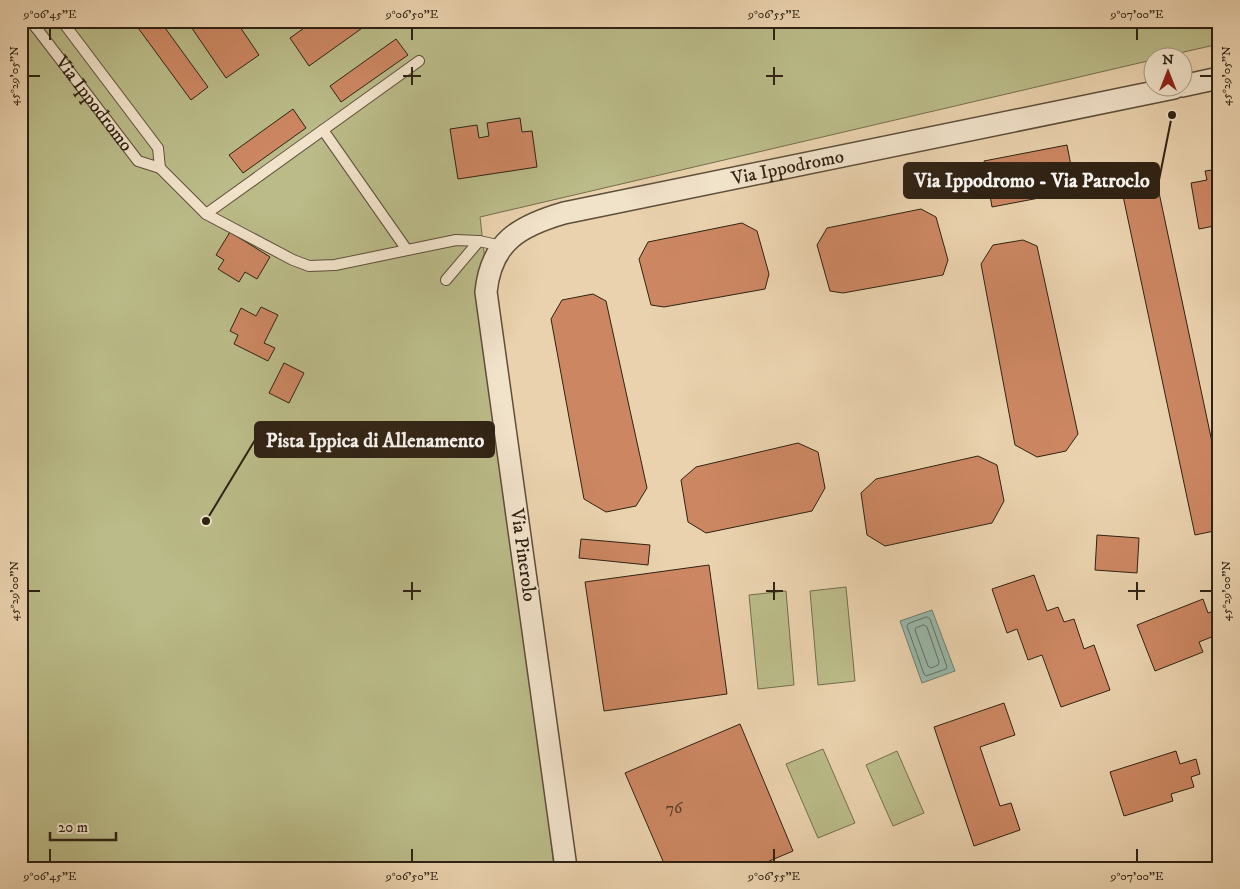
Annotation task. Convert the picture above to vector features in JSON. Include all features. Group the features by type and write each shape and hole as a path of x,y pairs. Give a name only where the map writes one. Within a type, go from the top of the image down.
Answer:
{"street":[{"path":"1192,84 1219,78"},
{"name":"Via Ippodromo","path":"502,246 512,236 529,226 564,213 1142,95"},
{"name":"Via Pinerolo","path":"502,246 487,277 486,292 566,868"}],"lane":[{"name":"Via Ippodromo","path":"46,21 34,25 138,161 160,168 206,214 293,260 309,266 335,265 456,240 479,241 502,246"},
{"name":"Via Ippodromo","path":"62,21 158,148 160,168"},
{"path":"206,214 419,61"},
{"path":"323,130 407,250"},
{"path":"446,280 479,241"}],"green space":[{"path":"21,21 1219,21 1219,44 1192,50 1192,48 1142,48 1142,62 480,217 554,868 21,868"},
{"path":"846,587 855,681 818,685 810,591"},
{"path":"786,591 794,685 758,689 749,595"},
{"path":"823,749 855,823 818,838 786,764"},
{"path":"897,751 924,813 893,826 866,765"}],"water":[{"path":"932,610 955,671 922,683 900,621"}],"building":[{"path":"133,21 160,21 208,87 191,100"},
{"path":"187,21 236,21 259,55 226,78"},
{"path":"314,21 372,21 309,66 290,38"},
{"path":"396,39 408,55 341,102 330,86"},
{"path":"293,109 306,128 243,173 229,155"},
{"path":"520,118 522,132 532,131 537,167 458,179 450,129 477,125 479,138 489,136 487,123"},
{"path":"1067,145 1076,191 992,207 984,161"},
{"path":"1154,169 1219,475 1219,530 1195,535 1119,177"},
{"path":"1219,169 1219,225 1199,229 1191,183 1207,180 1205,171"},
{"path":"921,209 936,217 948,260 943,275 843,293 830,291 817,245 827,228"},
{"path":"742,223 757,231 769,274 765,289 664,307 651,305 639,259 648,242"},
{"path":"230,232 270,257 257,279 245,272 239,282 218,269 224,260 216,255"},
{"path":"1023,240 1037,246 1078,434 1066,451 1037,457 1015,445 981,264 993,245"},
{"path":"593,294 606,301 647,488 636,506 606,512 584,499 551,319 562,300"},
{"path":"261,307 278,315 264,343 275,348 268,361 234,344 238,335 230,331 241,308 256,316"},
{"path":"284,363 304,373 289,403 269,393"},
{"path":"798,443 818,452 825,488 812,511 706,533 688,522 681,480 696,467"},
{"path":"978,456 997,465 1004,501 992,523 885,546 867,535 861,493 876,479"},
{"path":"1097,535 1139,538 1137,573 1095,570"},
{"path":"581,539 650,545 648,565 579,558"},
{"path":"709,565 727,694 604,711 585,582"},
{"path":"1034,575 1047,611 1058,607 1064,622 1074,619 1084,649 1094,645 1110,690 1061,707 1042,655 1028,660 1017,629 1007,633 992,589"},
{"path":"1203,599 1208,613 1219,609 1219,625 1217,626 1219,634 1199,642 1203,652 1155,671 1137,625"},
{"path":"1004,703 1015,735 980,747 1000,806 1011,803 1020,830 974,846 934,727"},
{"path":"740,724 793,851 753,868 666,868 625,773"},
{"path":"1176,751 1180,764 1196,759 1200,774 1191,777 1194,787 1171,794 1173,801 1124,816 1110,772"}],"place":[{"name":"Via Ippodromo - Via Patroclo","path":"1172,115"},
{"name":"Pista Ippica di Allenamento","path":"206,521"}]}
